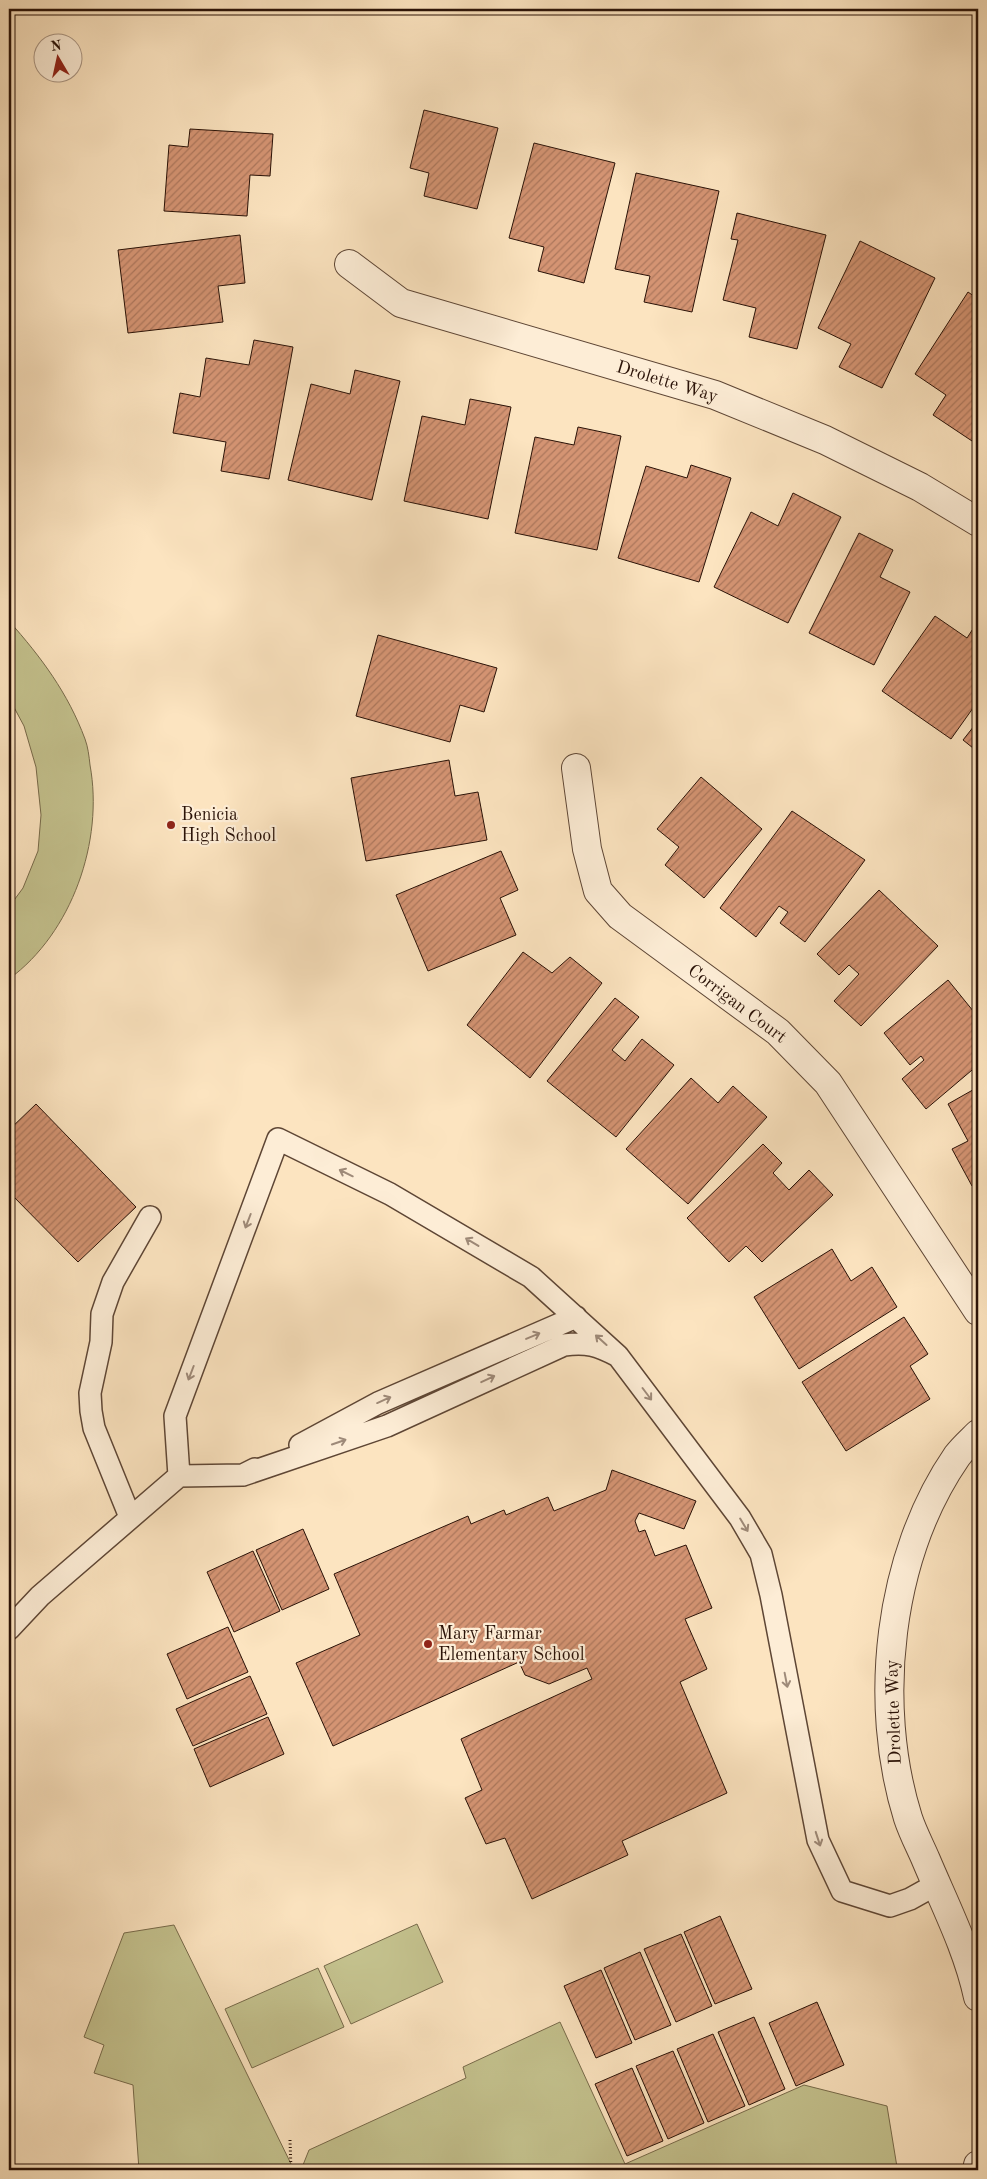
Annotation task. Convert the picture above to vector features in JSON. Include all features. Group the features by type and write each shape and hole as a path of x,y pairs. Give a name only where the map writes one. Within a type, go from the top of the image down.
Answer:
{"street":[{"name":"Drolette Way","path":"350,264 402,303 715,395 770,417 824,440 920,487 978,522"},
{"name":"Corrigan Court","path":"576,768 587,850 598,891 620,916 778,1032 828,1083 978,1311"},
{"name":"Drolette Way","path":"978,1434 958,1455 929,1504 911,1548 900,1590 892,1635 891,1707 895,1766 909,1820 974,1977 978,1998"},
{"path":"977,2170 978,2166"}],"lane":[{"path":"179,1476 175,1416 278,1139 390,1194 531,1277 618,1356 740,1518 761,1554 771,1594 818,1840 842,1891 890,1906 910,1899 937,1884"},
{"path":"130,1517 94,1428 90,1393 101,1342 102,1314 113,1282 150,1217"},
{"path":"243,1475 378,1403 576,1317"},
{"path":"9,1629 40,1596 179,1476 243,1475 387,1426 564,1345 580,1343 598,1346 618,1356"}],"path":[{"path":"290,2140 290,2170"}],"shaded area":[{"path":"9,621 53,676 78,722 87,745 93,794 92,824 87,854 78,883 66,911 50,937 31,960 9,979 9,907 23,888 38,851 41,815 36,767 24,726 9,698"},
{"path":"417,1924 443,1982 351,2024 324,1966"},
{"path":"174,1925 294,2170 139,2170 133,2085 94,2073 104,2045 84,2037 124,1933"},
{"path":"318,1968 344,2027 252,2068 225,2009"},
{"path":"560,2022 625,2164 804,2085 887,2106 896,2170 301,2170 309,2150 466,2078 463,2067"}],"building":[{"path":"424,110 498,128 477,209 424,196 429,173 410,168"},
{"path":"190,129 273,134 270,176 250,175 247,216 164,211 169,145 188,147"},
{"path":"534,143 615,163 584,283 538,271 544,247 509,238"},
{"path":"636,173 719,191 692,312 644,302 650,276 615,269"},
{"path":"737,213 826,235 797,349 749,337 756,308 723,300 738,240 731,239"},
{"path":"240,235 245,283 218,286 223,322 128,333 118,250"},
{"path":"860,241 935,278 882,388 839,367 851,344 818,328"},
{"path":"968,292 978,299 978,431 972,441 933,415 946,395 915,374"},
{"path":"254,340 293,347 269,479 221,471 226,442 173,433 180,393 200,397 206,358 249,365"},
{"path":"355,370 400,381 372,500 288,480 311,384 350,394"},
{"path":"470,399 511,407 488,519 404,501 422,416 465,425"},
{"path":"578,427 621,436 597,550 515,533 535,437 574,445"},
{"path":"691,465 731,478 699,582 618,558 646,466 687,478"},
{"path":"793,493 841,517 788,623 714,587 751,512 778,526"},
{"path":"859,533 893,550 880,577 910,592 874,665 809,633"},
{"path":"935,616 967,638 978,621 978,701 951,739 882,691"},
{"path":"378,635 497,668 484,712 460,705 450,742 356,716"},
{"path":"978,721 978,752 963,740"},
{"path":"449,760 455,796 478,792 487,840 366,861 351,778"},
{"path":"701,777 762,829 704,898 665,865 679,847 657,829"},
{"path":"792,811 865,860 805,942 780,923 788,912 779,906 756,937 720,908"},
{"path":"501,851 518,890 500,898 516,935 428,971 396,895"},
{"path":"879,890 938,946 861,1026 834,1001 859,974 849,965 839,975 817,954"},
{"path":"523,952 552,973 570,957 602,983 530,1078 467,1025"},
{"path":"948,980 978,1017 978,1065 926,1109 902,1079 924,1060 921,1056 910,1065 884,1033"},
{"path":"615,998 639,1017 612,1050 625,1061 642,1039 674,1065 616,1137 547,1081"},
{"path":"691,1078 718,1103 733,1086 767,1117 688,1204 626,1149"},
{"path":"978,1087 978,1183 972,1186 952,1149 968,1141 948,1104"},
{"path":"36,1104 136,1207 78,1262 9,1192 9,1130"},
{"path":"763,1144 782,1163 773,1173 789,1190 809,1170 833,1195 762,1262 746,1246 729,1262 687,1218"},
{"path":"832,1249 851,1281 872,1267 897,1307 799,1369 754,1297"},
{"path":"904,1317 928,1354 910,1366 930,1399 846,1451 802,1382"},
{"path":"612,1470 696,1501 684,1529 639,1513 635,1521 639,1532 645,1530 655,1556 686,1545 712,1608 685,1619 707,1669 680,1682 727,1793 622,1841 628,1855 532,1899 505,1838 486,1844 465,1798 482,1790 461,1739 592,1679 587,1668 549,1684 525,1675 519,1662 333,1746 296,1663 360,1635 334,1574 468,1516 471,1524 504,1510 506,1515 548,1497 554,1511 606,1490"},
{"path":"303,1529 329,1589 282,1610 256,1550"},
{"path":"253,1551 280,1611 234,1632 207,1572"},
{"path":"228,1627 248,1672 187,1699 167,1654"},
{"path":"250,1676 267,1714 193,1746 176,1709"},
{"path":"268,1717 284,1754 210,1787 194,1749"},
{"path":"720,1916 752,1989 715,2004 684,1932"},
{"path":"681,1934 712,2006 676,2022 644,1949"},
{"path":"640,1952 671,2025 635,2040 604,1968"},
{"path":"601,1970 632,2043 596,2058 564,1986"},
{"path":"817,2002 844,2065 796,2086 769,2023"},
{"path":"754,2017 785,2089 749,2105 718,2032"},
{"path":"713,2034 745,2106 708,2122 677,2049"},
{"path":"673,2051 704,2123 668,2139 636,2066"},
{"path":"632,2068 663,2141 627,2156 595,2084"}],"place":[{"name":"Benicia High School","path":"171,825"},
{"name":"Mary Farmar Elementary School","path":"428,1644"}]}
